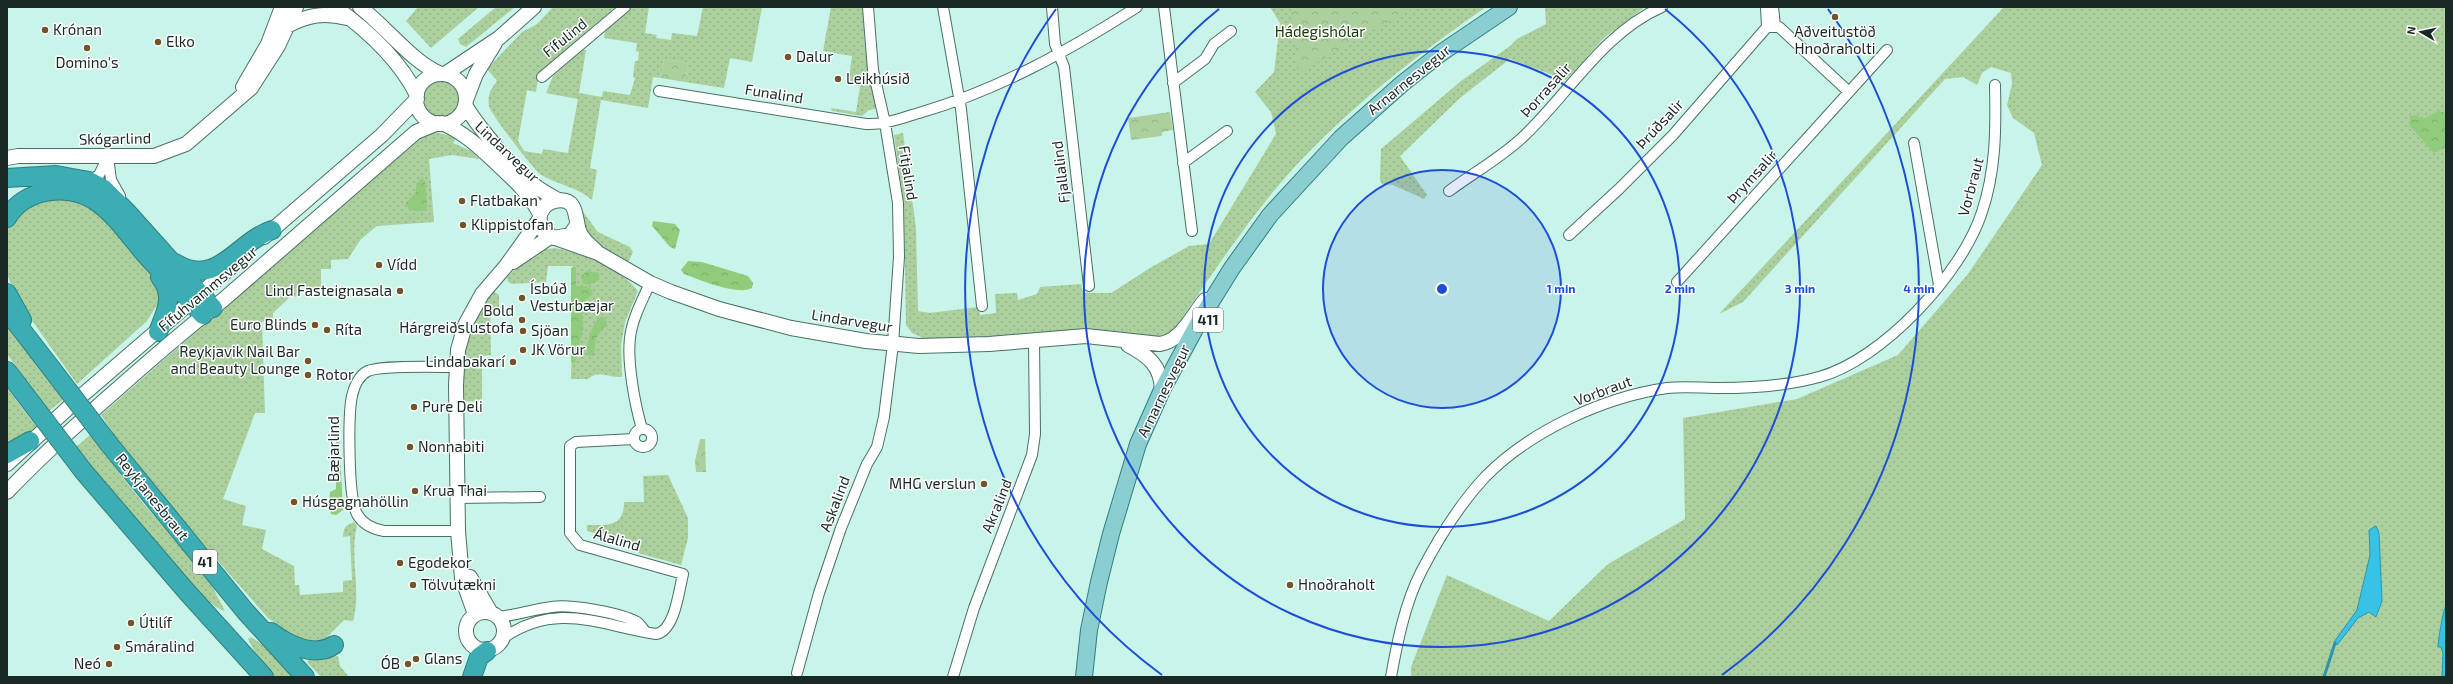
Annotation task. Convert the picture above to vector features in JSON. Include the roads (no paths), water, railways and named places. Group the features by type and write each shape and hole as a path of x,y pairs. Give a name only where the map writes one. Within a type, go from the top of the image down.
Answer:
{"highway":[{"path":"7,178 56,175 89,181 104,189 126,210 169,259 202,305"},
{"path":"7,218 23,200 36,194 53,191 79,195 93,200 105,209 146,254 202,305"},
{"path":"169,259 189,270 210,270 225,262 256,237 272,230"},
{"path":"146,254 168,288 169,295 167,308 158,332"},
{"path":"7,293 20,315 31,342"},
{"name":"Reykjanesbraut","path":"7,311 109,444 245,611 305,677"},
{"name":"41","path":"12,377 84,472 248,661 264,677"},
{"path":"7,454 30,441"},
{"path":"245,611 287,643 312,650 326,650 334,644"},
{"path":"472,677 479,657 487,651"},
{"path":"248,661 258,677"}],"main road":[{"name":"Arnarnesvegur","path":"1084,677 1089,630 1099,582 1138,444 1162,390 1201,318 1232,268 1270,216 1341,138 1403,83 1441,53 1509,7"},
{"name":"Arnarnesvegur","path":"1124,491 1167,397 1207,321 1239,271 1318,164"}],"street":[{"name":"Skógarlind","path":"240,96 244,84 276,26 282,7"},
{"name":"Skógarlind","path":"11,155 108,157 154,156 169,152 186,144 222,115 240,96 251,88 278,46 296,7"},
{"path":"335,7 352,20 405,73 417,97 418,106 426,118 440,123 457,118 466,103 476,74 499,38"},
{"path":"360,7 398,39 420,63 458,80 465,93 466,103"},
{"path":"417,97 423,82 434,75 443,74 499,38 534,7"},
{"name":"Fífulind","path":"542,77 624,7"},
{"name":"Fitjalind","path":"868,7 873,70 895,177 900,230 893,344"},
{"path":"943,7 958,101 982,306"},
{"name":"Fjallalind","path":"1052,7 1055,44 1064,67 1089,286"},
{"path":"885,123 958,101 1035,68 1137,7"},
{"path":"1164,7 1192,231"},
{"name":"Þorrasalir","path":"1449,191 1525,136 1600,52 1649,13 1662,7"},
{"path":"1766,7 1771,26"},
{"path":"1771,26 1773,7"},
{"path":"287,26 311,14 324,14 352,20"},
{"path":"1771,26 1780,27 1849,92"},
{"name":"Þrúðsalir","path":"1568,235 1619,189 1673,135 1771,26"},
{"path":"1173,83 1205,59 1214,44 1231,31"},
{"name":"Þrymsalir","path":"1677,282 1887,50"},
{"name":"Vorbraut","path":"1391,677 1398,638 1420,573 1454,516 1485,478 1514,452 1550,430 1595,407 1630,395 1683,387 1754,387 1820,377 1862,357 1888,338 1924,304 1969,242 1982,213 1994,164 1995,85"},
{"name":"Funalind","path":"659,91 866,124 885,123"},
{"name":"Fífuhvammsvegur","path":"7,492 41,456 202,305 272,230 382,135 417,97"},
{"name":"Lindarvegur","path":"466,103 477,124 511,167 528,182 558,200"},
{"name":"Fífuhvammsvegur","path":"7,464 30,441 158,332 202,305 416,132 440,123"},
{"name":"Lindarvegur","path":"440,123 464,134 477,143 524,189 540,217"},
{"path":"1183,163 1227,131"},
{"path":"1914,143 1939,285"},
{"path":"89,181 99,175 108,157"},
{"path":"108,157 111,180 126,210"},
{"path":"475,614 462,578 458,531 457,367 461,338 470,313 482,294 506,266 540,217 547,204 558,200 564,201 574,208 578,219 577,225 570,235 554,238 506,266"},
{"path":"540,217 542,230 554,238"},
{"name":"Lindarvegur","path":"577,225 582,237 598,253"},
{"name":"Lindarvegur","path":"554,238 598,253 650,283 719,309 791,328 893,344 944,346 1034,341 1086,336 1150,344 1170,341 1179,334 1232,268"},
{"path":"642,429 634,398 630,338 633,323 650,283"},
{"name":"Lindarvegur","path":"1115,339 1149,357 1161,376 1162,390"},
{"name":"Akralind","path":"954,677 974,608 1032,456 1035,434 1034,341"},
{"name":"Askalind","path":"797,673 819,593 841,528 867,464 877,447 884,417 893,344"},
{"name":"Bæjarlind","path":"457,367 374,369 362,376 355,387 351,401 350,489 356,513 363,522 373,528 384,531 458,531"},
{"path":"642,429 647,430 651,435 650,443 646,447 640,447 634,439 637,431 642,429"},
{"name":"Álalind","path":"503,638 515,629 550,618 577,618 661,633 668,626 672,618 683,574 580,545 573,540 570,529 570,446 576,442 634,439"},
{"path":"457,498 540,498"},
{"path":"461,566 467,572 494,615 504,627 503,638 495,648 487,651 473,646 466,637 466,626 475,614"},
{"path":"475,614 519,615 552,607 577,607 624,618 638,623 645,631"}],"water":[{"path":"2376,526 2379,533 2382,601 2376,617 2369,612 2358,618 2337,645 2334,642 2357,610 2370,555 2369,530"},
{"path":"2446,606 2446,677 2442,677 2443,653 2441,647 2438,647 2442,619"}],"waterway":[{"path":"2324,677 2335,643"}],"place":[{"name":"Aðveitustöð Hnoðraholti","path":"1835,17"},
{"name":"Krónan","path":"45,30"},
{"name":"Elko","path":"158,42"},
{"name":"Domino's","path":"87,48"},
{"name":"Dalur","path":"788,57"},
{"name":"Leikhúsið","path":"838,79"},
{"name":"Flatbakan","path":"462,201"},
{"name":"Klippistofan","path":"463,225"},
{"name":"Vídd","path":"379,265"},
{"name":"Lind Fasteignasala","path":"400,291"},
{"name":"Ísbúð Vesturbæjar","path":"522,298"},
{"name":"Bold Hárgreiðslustofa","path":"522,320"},
{"name":"Euro Blinds","path":"315,325"},
{"name":"Ríta","path":"327,330"},
{"name":"Sjöan","path":"523,331"},
{"name":"JK Vörur","path":"523,350"},
{"name":"Reykjavik Nail Bar and Beauty Lounge","path":"308,361"},
{"name":"Lindabakarí","path":"513,362"},
{"name":"Rotor","path":"308,375"},
{"name":"Pure Deli","path":"414,407"},
{"name":"Nonnabiti","path":"410,447"},
{"name":"MHG verslun","path":"984,484"},
{"name":"Krua Thai","path":"415,491"},
{"name":"Húsgagnahöllin","path":"294,502"},
{"name":"Egodekor","path":"400,563"},
{"name":"Tölvutækni","path":"413,585"},
{"name":"Hnoðraholt","path":"1290,585"},
{"name":"Útilíf","path":"131,623"},
{"name":"Smáralind","path":"117,647"},
{"name":"Glans","path":"416,659"},
{"name":"Neó","path":"109,664"},
{"name":"ÓB","path":"408,664"}],"park label":[{"name":"Hádegishólar","path":"1320,32"}]}
